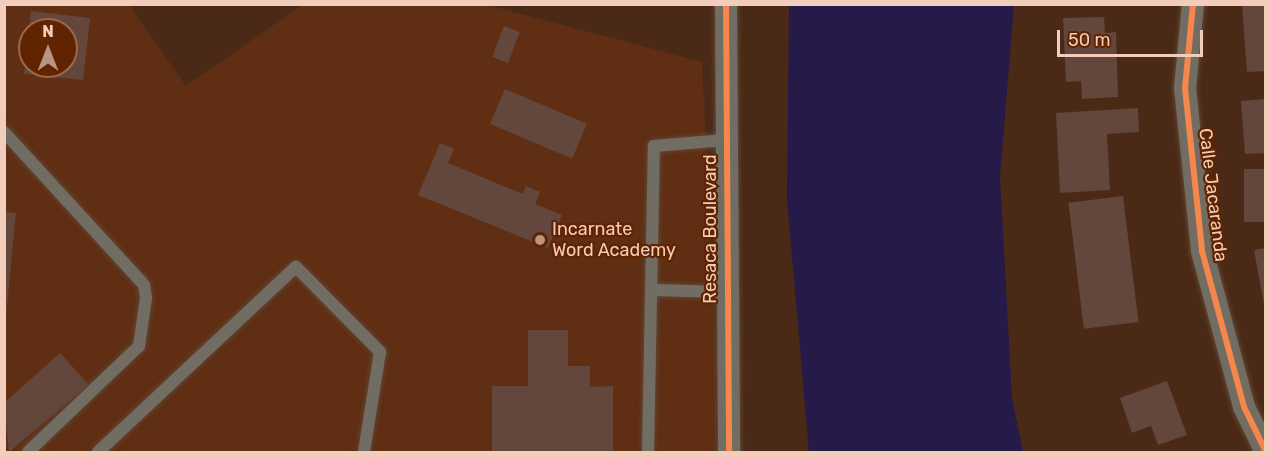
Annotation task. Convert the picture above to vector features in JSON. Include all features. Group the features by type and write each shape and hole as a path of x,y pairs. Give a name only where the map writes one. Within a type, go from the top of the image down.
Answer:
{"street":[{"name":"Resaca Boulevard","path":"726,4 725,292 729,453"},
{"name":"Calle Jacaranda","path":"1193,4 1185,88 1202,251 1244,407 1266,452"}],"lane":[{"path":"4,132 144,285 147,298 139,346 28,453"},
{"path":"648,453 654,146 725,140"},
{"path":"98,453 296,267 380,352 364,453"},
{"path":"652,290 725,292"}],"shaded area":[{"path":"304,4 487,5 702,62 721,452 5,452 4,5 129,5 186,86"},
{"path":"789,5 1014,5 1000,177 1012,398 1023,452 809,452 787,199"}],"building":[{"path":"1242,5 1266,5 1266,71 1247,72"},
{"path":"31,11 90,18 83,80 63,78 78,78 78,18 30,18"},
{"path":"1104,17 1105,33 1116,32 1118,97 1082,99 1081,81 1066,82 1063,18"},
{"path":"504,26 520,32 508,63 492,57"},
{"path":"505,89 587,124 572,159 490,124"},
{"path":"1266,99 1266,153 1245,154 1241,101"},
{"path":"1138,108 1139,132 1107,134 1110,190 1060,193 1056,113"},
{"path":"440,143 454,149 448,163 523,194 526,186 540,192 535,204 562,215 548,248 418,195"},
{"path":"1244,169 1266,169 1266,222 1244,222"},
{"path":"1123,196 1138,322 1084,329 1068,203"},
{"path":"4,212 16,213 6,316 4,316"},
{"path":"1266,248 1266,304 1264,304 1254,250"},
{"path":"528,330 568,330 568,366 590,366 590,387 613,386 613,452 492,452 492,386 528,386"},
{"path":"60,353 89,385 9,452 4,403"},
{"path":"1167,381 1187,435 1158,445 1151,426 1132,433 1120,398"}],"cycle path":[{"path":"726,4 729,452"},
{"path":"1193,4 1185,88 1202,251 1244,407 1266,452"}],"place":[{"name":"Incarnate Word Academy","path":"540,240"}]}
